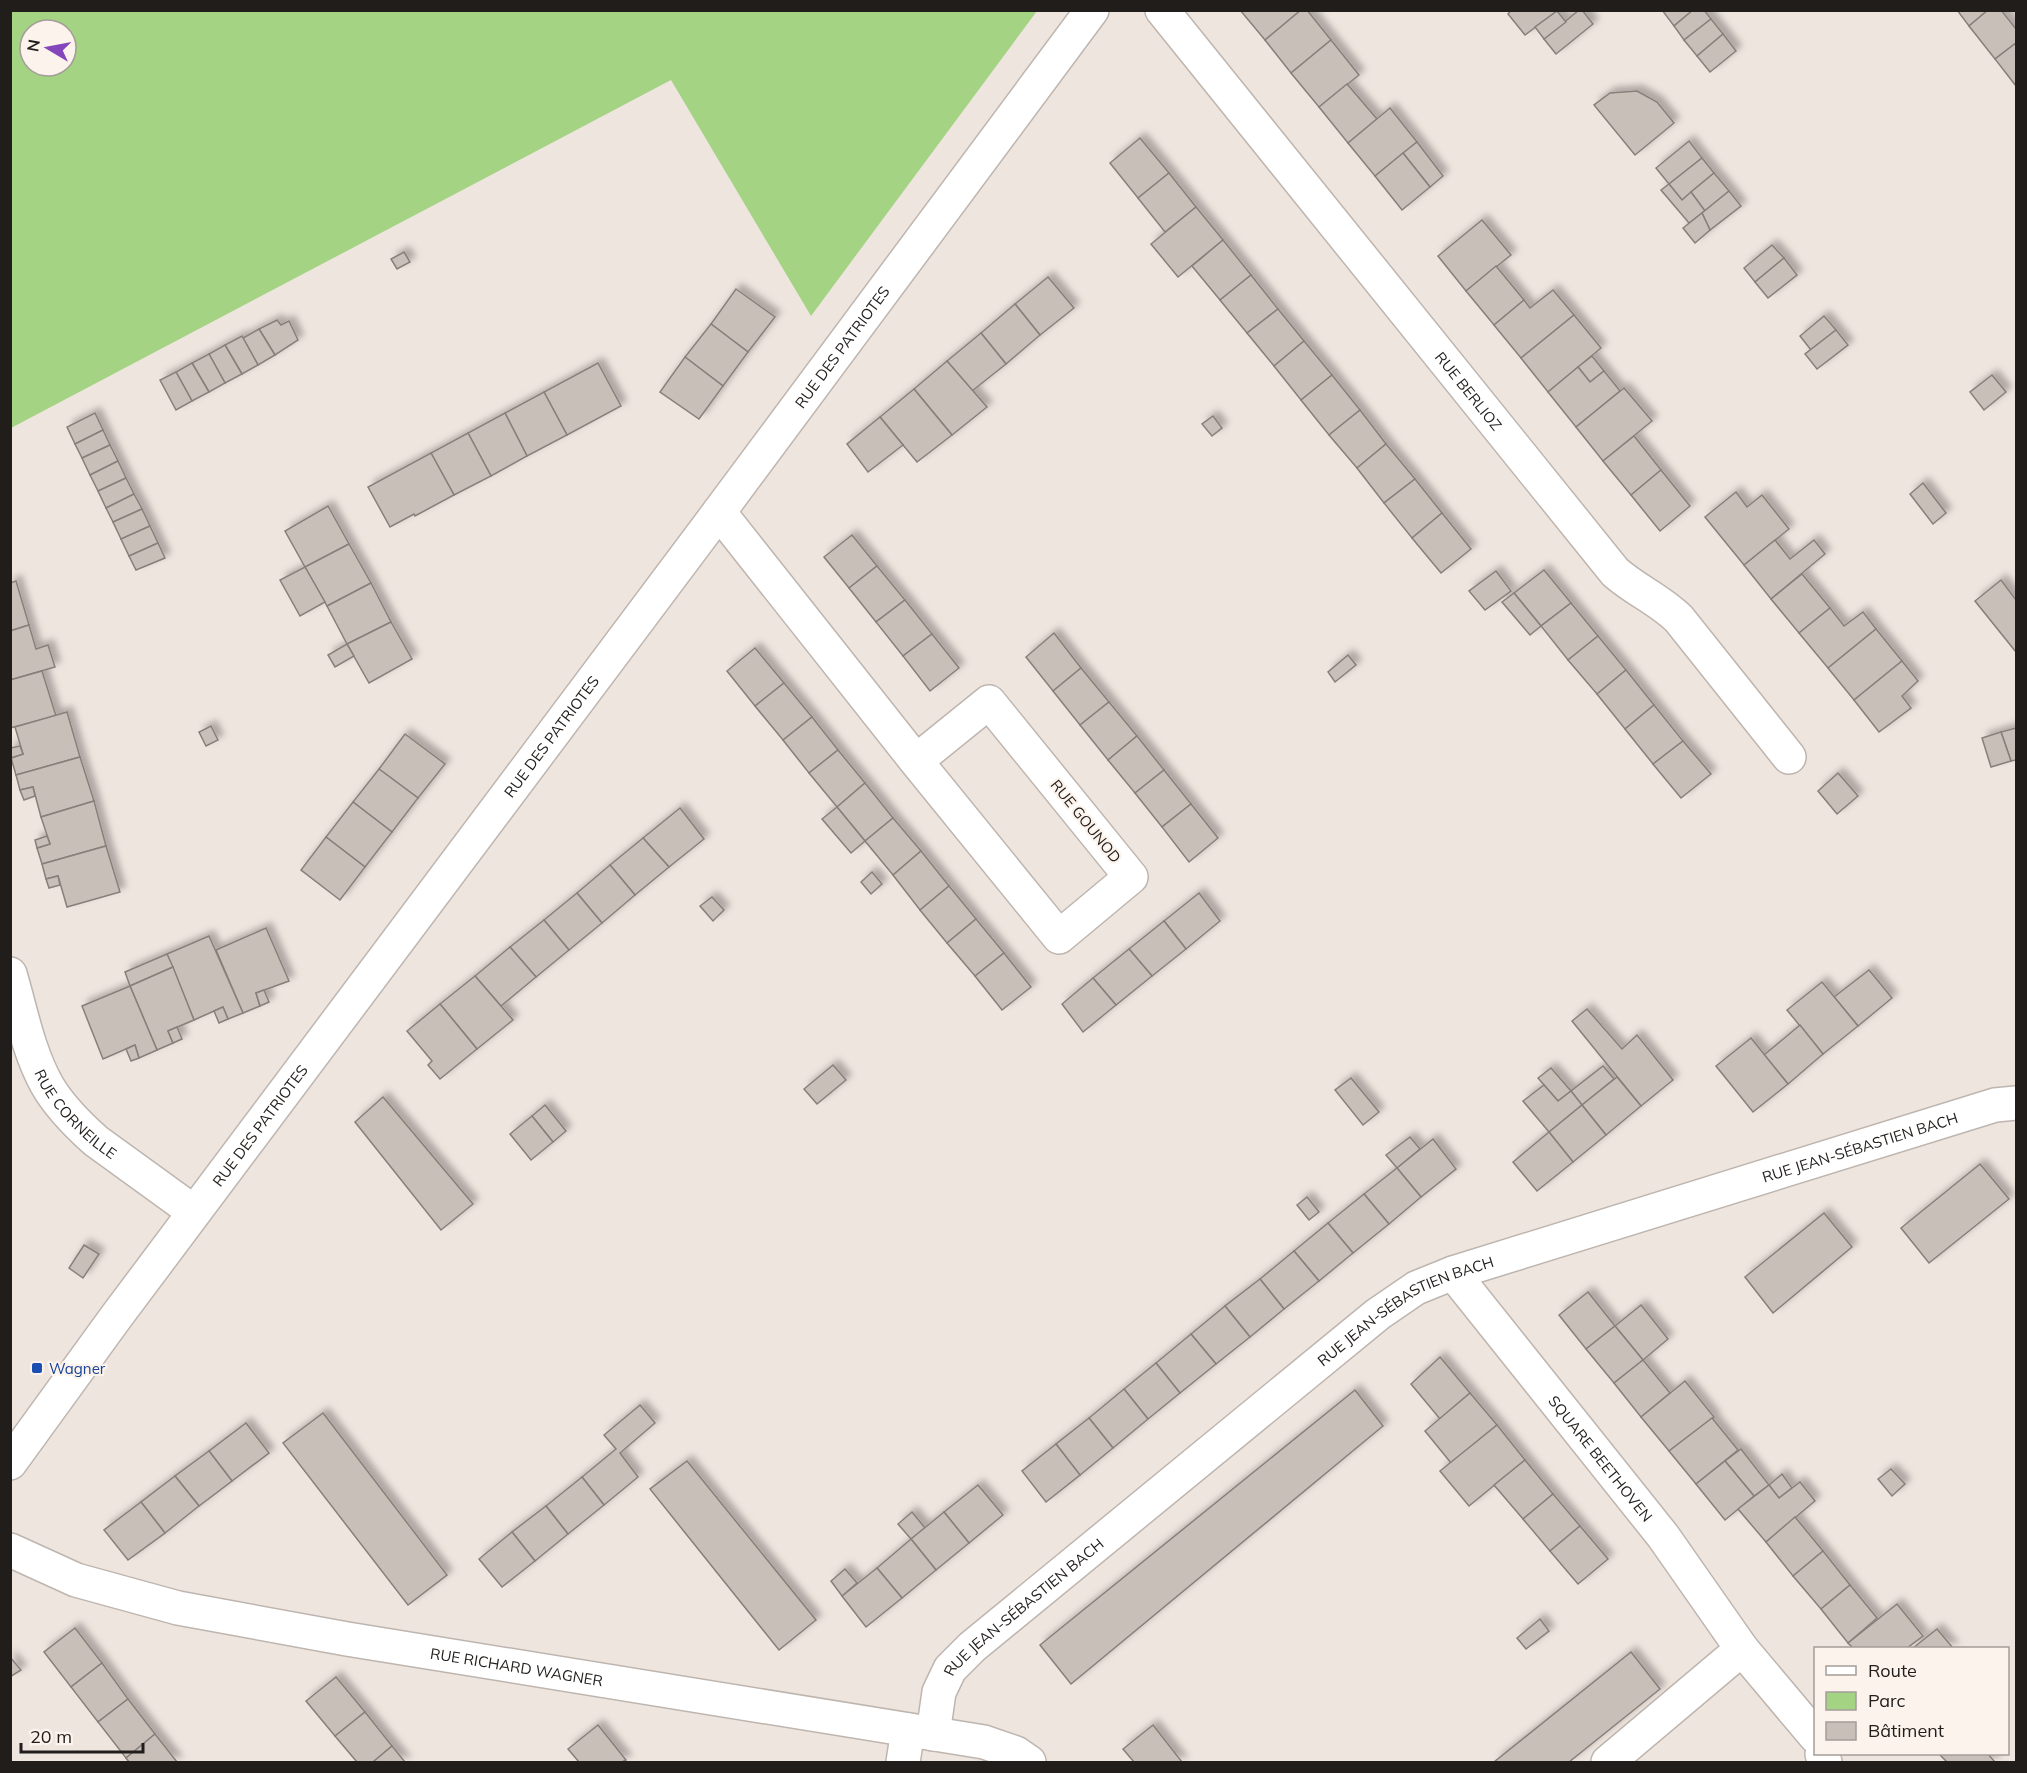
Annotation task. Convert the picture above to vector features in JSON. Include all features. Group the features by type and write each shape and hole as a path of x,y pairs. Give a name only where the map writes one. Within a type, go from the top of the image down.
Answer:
{"street":[{"name":"RUE DES PATRIOTES","path":"10,1462 194,1212 1092,10"},
{"name":"RUE BERLIOZ","path":"1162,10 1615,572 1630,585 1666,607 1679,619 1789,757"},
{"name":"RUE GOUNOD","path":"719,512 916,761 1059,937 1131,877 989,702 916,761"},
{"name":"RUE CORNEILLE","path":"10,974 31,1049 48,1086 58,1101 96,1141 194,1212"},
{"name":"RUE JEAN-SÉBASTIEN BACH","path":"903,1762 950,1669 972,1647 1378,1314 1416,1288 1452,1273 1995,1105 2016,1103"},
{"name":"SQUARE BEETHOVEN","path":"1452,1273 1663,1536 1742,1649 1814,1736"},
{"name":"RUE RICHARD WAGNER","path":"10,1550 76,1580 178,1608 347,1639 984,1742 1016,1753 1029,1762"},
{"path":"1608,1762 1742,1649"}],"green space":[{"path":"11,10 1037,11 811,316 671,80 11,428"}],"building":[{"path":"1240,10 1301,10 1265,40"},
{"path":"1301,10 1307,10 1331,40 1291,73 1265,40"},
{"path":"1511,10 1557,11 1525,35 1508,14"},
{"path":"1579,10 1582,10 1593,24 1556,54 1544,39"},
{"path":"1662,10 1693,10 1674,26"},
{"path":"1693,10 1704,10 1711,19 1684,40 1674,26"},
{"path":"1957,10 1988,10 1969,26"},
{"path":"1988,10 2001,10 2016,29 2016,43 1995,59 1969,26"},
{"path":"1557,11 1566,22 1544,39 1535,27"},
{"path":"1711,19 1723,34 1697,56 1684,40"},
{"path":"1723,34 1736,51 1710,72 1697,56"},
{"path":"1331,40 1359,75 1319,107 1291,73"},
{"path":"2016,43 2016,86 1995,59"},
{"path":"1347,84 1377,119 1348,143 1319,107"},
{"path":"1637,91 1657,102 1674,123 1635,155 1594,105 1610,93"},
{"path":"1390,108 1417,142 1375,176 1348,143"},
{"path":"1140,138 1169,173 1138,198 1110,163"},
{"path":"1689,141 1702,158 1669,184 1656,168"},
{"path":"1417,142 1443,176 1430,187 1403,153"},
{"path":"1403,153 1430,187 1402,210 1375,176"},
{"path":"1702,158 1714,173 1682,200 1669,184"},
{"path":"1169,173 1196,207 1165,232 1138,198"},
{"path":"1714,173 1729,191 1705,211 1691,192"},
{"path":"1669,184 1682,200 1691,192 1705,211 1689,223 1661,190"},
{"path":"1729,191 1741,206 1710,230 1702,213"},
{"path":"1196,207 1223,240 1178,277 1151,244"},
{"path":"1702,213 1710,230 1695,243 1683,228"},
{"path":"1482,220 1511,255 1466,291 1438,256"},
{"path":"1223,240 1251,275 1220,300 1192,266"},
{"path":"1772,245 1784,258 1755,282 1744,268"},
{"path":"404,252 410,262 397,269 391,259"},
{"path":"1784,258 1797,275 1768,298 1755,282"},
{"path":"1496,266 1524,300 1494,325 1466,291"},
{"path":"1251,275 1278,309 1247,333 1220,300"},
{"path":"1048,277 1074,308 1040,335 1015,304"},
{"path":"736,289 775,317 748,352 711,324"},
{"path":"1553,290 1574,315 1521,358 1494,325 1524,300 1530,308"},
{"path":"1015,304 1040,335 1006,364 981,333"},
{"path":"1278,309 1304,341 1274,366 1247,333"},
{"path":"1574,315 1601,348 1548,392 1521,358"},
{"path":"1824,316 1836,330 1811,350 1800,336"},
{"path":"277,320 281,325 289,321 298,340 275,355 259,329"},
{"path":"711,324 748,352 723,386 685,357"},
{"path":"259,329 275,355 258,365 243,338"},
{"path":"1836,330 1848,345 1817,369 1805,354"},
{"path":"981,333 1006,364 972,391 947,361"},
{"path":"242,336 258,365 242,374 225,345"},
{"path":"1304,341 1332,375 1301,400 1274,366"},
{"path":"225,345 242,374 225,383 209,354"},
{"path":"209,354 225,383 209,392 192,363"},
{"path":"1592,356 1604,371 1590,382 1578,367"},
{"path":"685,357 723,386 699,419 660,392"},
{"path":"947,361 987,407 952,435 914,389"},
{"path":"192,363 209,392 192,401 176,372"},
{"path":"598,363 621,406 567,435 544,392"},
{"path":"1578,367 1590,382 1604,371 1620,391 1576,427 1548,392"},
{"path":"176,372 192,401 176,410 160,380"},
{"path":"1332,375 1360,410 1329,435 1301,400"},
{"path":"1992,375 2006,392 1984,410 1970,392"},
{"path":"1624,388 1652,421 1603,461 1576,427"},
{"path":"914,389 952,435 917,462 880,417"},
{"path":"544,392 567,435 527,456 505,413"},
{"path":"1360,410 1386,444 1357,468 1329,435"},
{"path":"95,413 103,430 75,444 67,427"},
{"path":"505,413 527,456 491,476 468,433"},
{"path":"1213,416 1222,428 1212,436 1202,424"},
{"path":"880,417 903,445 868,472 847,444"},
{"path":"103,430 110,445 82,458 75,444"},
{"path":"468,433 491,476 454,495 431,453"},
{"path":"1634,436 1661,470 1631,495 1603,461"},
{"path":"1386,444 1415,479 1384,503 1357,468"},
{"path":"110,445 118,461 90,475 82,458"},
{"path":"431,453 454,495 390,527 368,487"},
{"path":"118,461 126,478 98,491 90,475"},
{"path":"1661,470 1690,506 1660,531 1631,495"},
{"path":"126,478 134,494 106,508 98,491"},
{"path":"1415,479 1442,513 1412,538 1384,503"},
{"path":"1923,483 1946,513 1933,524 1910,494"},
{"path":"1736,492 1747,507 1762,495 1789,529 1744,565 1705,517"},
{"path":"134,494 142,509 113,522 106,508"},
{"path":"328,506 349,544 305,567 285,531"},
{"path":"142,509 150,526 121,539 113,522"},
{"path":"1442,513 1471,549 1441,573 1412,538"},
{"path":"150,526 158,543 129,556 121,539"},
{"path":"852,535 877,566 849,588 824,557"},
{"path":"1775,540 1790,559 1814,540 1825,554 1771,599 1744,565"},
{"path":"158,543 165,558 136,570 129,556"},
{"path":"349,544 371,583 327,606 305,567"},
{"path":"877,566 905,600 876,622 849,588"},
{"path":"305,567 325,602 300,616 280,580"},
{"path":"1544,570 1571,603 1541,626 1514,593"},
{"path":"1496,571 1511,591 1485,610 1469,591"},
{"path":"1802,574 1830,608 1799,633 1771,599"},
{"path":"2001,580 2016,600 2016,652 1975,601"},
{"path":"16,581 29,625 10,631 10,583"},
{"path":"371,583 391,622 347,644 327,606"},
{"path":"1514,593 1541,626 1530,635 1502,602"},
{"path":"905,600 932,634 903,656 876,622"},
{"path":"1571,603 1598,636 1568,660 1541,626"},
{"path":"1830,608 1844,626 1863,612 1876,629 1828,668 1799,633"},
{"path":"391,622 412,659 369,683 347,644"},
{"path":"29,625 36,649 48,645 55,667 10,680 10,631"},
{"path":"1876,629 1902,661 1854,700 1828,668"},
{"path":"1054,633 1081,668 1053,691 1026,657"},
{"path":"932,634 959,668 930,691 903,656"},
{"path":"1598,636 1626,670 1597,694 1568,660"},
{"path":"347,644 354,656 335,667 328,655"},
{"path":"755,648 784,683 755,706 727,671"},
{"path":"1348,655 1356,665 1335,682 1328,672"},
{"path":"1902,661 1918,681 1902,696 1911,708 1879,732 1854,700"},
{"path":"1081,668 1109,702 1080,725 1053,691"},
{"path":"1626,670 1654,705 1625,729 1597,694"},
{"path":"42,671 56,716 10,728 10,680"},
{"path":"784,683 812,717 783,740 755,706"},
{"path":"1109,702 1137,736 1108,760 1080,725"},
{"path":"1654,705 1683,741 1653,764 1625,729"},
{"path":"67,712 80,757 16,775 11,758 23,754 15,727"},
{"path":"812,717 838,750 809,773 783,740"},
{"path":"211,726 218,740 206,746 199,732"},
{"path":"2016,728 2016,760 2011,761 2001,732"},
{"path":"2001,732 2011,761 1991,767 1982,738"},
{"path":"405,734 445,764 418,798 379,769"},
{"path":"1137,736 1164,770 1135,793 1108,760"},
{"path":"1683,741 1711,774 1681,798 1653,764"},
{"path":"20,746 23,754 11,758 10,748"},
{"path":"838,750 865,783 837,807 809,773"},
{"path":"80,757 94,801 41,817 33,787 20,790 16,775"},
{"path":"379,769 418,798 392,832 353,802"},
{"path":"1164,770 1191,804 1162,827 1135,793"},
{"path":"1838,773 1858,796 1837,814 1818,791"},
{"path":"865,783 893,818 865,841 837,807"},
{"path":"33,787 35,796 24,800 20,790"},
{"path":"94,801 106,846 42,864 37,848 50,844 41,817"},
{"path":"353,802 392,832 365,867 326,837"},
{"path":"1191,804 1218,838 1189,862 1162,827"},
{"path":"837,807 865,841 851,853 822,819"},
{"path":"680,808 704,839 669,867 643,838"},
{"path":"893,818 921,851 893,875 865,841"},
{"path":"47,836 50,844 37,848 35,840"},
{"path":"326,837 365,867 340,900 301,870"},
{"path":"643,838 669,867 635,895 610,865"},
{"path":"106,846 120,892 67,907 58,876 46,879 42,864"},
{"path":"921,851 949,886 920,910 893,875"},
{"path":"610,865 635,895 602,923 577,893"},
{"path":"872,872 882,884 871,894 861,882"},
{"path":"58,876 60,885 49,888 46,879"},
{"path":"949,886 976,919 947,943 920,910"},
{"path":"577,893 602,923 569,950 544,920"},
{"path":"1199,893 1220,921 1186,949 1164,921"},
{"path":"712,897 724,910 713,921 700,906"},
{"path":"976,919 1004,953 975,976 947,943"},
{"path":"544,920 569,950 536,977 510,947"},
{"path":"1164,921 1186,949 1152,976 1129,949"},
{"path":"266,928 289,981 256,993 260,1006 243,1013 216,950"},
{"path":"209,936 243,1013 228,1019 223,1007 194,1020 167,954"},
{"path":"510,947 536,977 501,1006 475,976"},
{"path":"1129,949 1152,976 1116,1005 1093,978"},
{"path":"1004,953 1031,987 1002,1010 975,976"},
{"path":"167,954 173,967 130,986 125,972"},
{"path":"173,967 194,1020 168,1031 173,1043 157,1050 130,986"},
{"path":"1869,970 1892,998 1858,1026 1834,997"},
{"path":"475,976 513,1020 477,1049 440,1004"},
{"path":"1093,978 1116,1005 1083,1032 1062,1004"},
{"path":"1822,982 1858,1026 1823,1054 1787,1010"},
{"path":"130,986 157,1050 139,1058 135,1045 103,1059 82,1006"},
{"path":"264,990 269,1002 260,1006 256,993"},
{"path":"440,1004 477,1049 440,1079 428,1065 432,1061 407,1031"},
{"path":"223,1007 228,1019 219,1023 214,1011"},
{"path":"1587,1009 1622,1049 1637,1035 1673,1080 1641,1106 1572,1021"},
{"path":"1800,1025 1823,1054 1788,1084 1764,1055"},
{"path":"177,1027 182,1039 173,1043 168,1031"},
{"path":"1751,1038 1788,1084 1753,1112 1716,1066"},
{"path":"135,1045 139,1058 131,1061 126,1049"},
{"path":"833,1065 846,1080 817,1104 804,1089"},
{"path":"1603,1066 1614,1079 1582,1105 1571,1091"},
{"path":"1551,1068 1571,1091 1558,1101 1538,1078"},
{"path":"1617,1077 1641,1106 1606,1135 1582,1105"},
{"path":"1351,1078 1379,1112 1363,1125 1335,1090"},
{"path":"1544,1085 1558,1101 1571,1091 1582,1105 1549,1132 1523,1101"},
{"path":"383,1097 473,1204 441,1230 355,1122"},
{"path":"545,1105 566,1131 553,1142 532,1116"},
{"path":"1582,1105 1606,1135 1573,1162 1549,1132"},
{"path":"532,1116 553,1142 531,1160 510,1134"},
{"path":"1549,1132 1573,1162 1537,1191 1513,1162"},
{"path":"1410,1137 1420,1149 1397,1168 1386,1155"},
{"path":"1433,1139 1456,1169 1421,1197 1397,1168"},
{"path":"1980,1164 2009,1199 1929,1263 1901,1228"},
{"path":"1397,1168 1421,1197 1389,1224 1364,1194"},
{"path":"1364,1194 1389,1224 1353,1253 1328,1223"},
{"path":"1307,1197 1319,1212 1309,1220 1297,1205"},
{"path":"1824,1213 1852,1247 1773,1313 1745,1277"},
{"path":"1328,1223 1353,1253 1319,1281 1294,1251"},
{"path":"84,1245 99,1254 83,1278 69,1268"},
{"path":"1294,1251 1319,1281 1284,1309 1260,1279"},
{"path":"1260,1279 1284,1309 1250,1337 1225,1306"},
{"path":"1588,1292 1615,1326 1586,1349 1559,1315"},
{"path":"1641,1305 1668,1339 1643,1360 1615,1326"},
{"path":"1225,1306 1250,1337 1216,1364 1191,1334"},
{"path":"1615,1326 1643,1360 1614,1383 1586,1349"},
{"path":"1191,1334 1216,1364 1180,1393 1156,1363"},
{"path":"1440,1357 1470,1393 1440,1419 1411,1384"},
{"path":"1643,1360 1670,1393 1641,1417 1614,1383"},
{"path":"1156,1363 1180,1393 1148,1419 1124,1389"},
{"path":"1685,1381 1714,1417 1669,1451 1641,1417"},
{"path":"1124,1389 1148,1419 1113,1448 1089,1418"},
{"path":"1355,1390 1383,1426 1071,1684 1040,1645"},
{"path":"1470,1393 1497,1425 1451,1463 1425,1431"},
{"path":"640,1405 655,1423 620,1453 638,1477 604,1505 582,1477 616,1449 604,1435"},
{"path":"323,1413 447,1575 408,1605 283,1443"},
{"path":"1089,1418 1113,1448 1080,1475 1056,1444"},
{"path":"1712,1418 1738,1450 1696,1484 1669,1451"},
{"path":"246,1423 269,1453 232,1481 209,1451"},
{"path":"1497,1425 1525,1460 1469,1506 1440,1471"},
{"path":"1056,1444 1080,1475 1046,1502 1022,1471"},
{"path":"1741,1449 1769,1485 1754,1496 1725,1461"},
{"path":"209,1451 232,1481 199,1506 175,1476"},
{"path":"1525,1460 1553,1494 1523,1519 1494,1485"},
{"path":"687,1461 816,1620 779,1650 650,1489"},
{"path":"1725,1461 1754,1496 1725,1520 1696,1484"},
{"path":"1891,1469 1905,1484 1892,1496 1878,1479"},
{"path":"1782,1474 1792,1488 1779,1498 1769,1485"},
{"path":"175,1476 199,1506 165,1533 141,1502"},
{"path":"582,1477 604,1505 568,1534 546,1506"},
{"path":"1800,1482 1815,1501 1766,1542 1738,1509 1769,1485 1779,1498"},
{"path":"978,1485 1003,1515 969,1543 944,1512"},
{"path":"1553,1494 1580,1526 1550,1551 1523,1519"},
{"path":"141,1502 165,1533 128,1560 104,1530"},
{"path":"546,1506 568,1534 535,1561 512,1532"},
{"path":"912,1512 925,1528 911,1539 898,1524"},
{"path":"944,1512 969,1543 936,1570 911,1539"},
{"path":"1795,1517 1823,1551 1793,1576 1766,1542"},
{"path":"1580,1526 1608,1559 1578,1584 1550,1551"},
{"path":"512,1532 535,1561 502,1587 479,1559"},
{"path":"911,1539 936,1570 902,1598 877,1568"},
{"path":"1823,1551 1850,1585 1821,1609 1793,1576"},
{"path":"877,1568 902,1598 866,1627 842,1596"},
{"path":"845,1569 857,1583 842,1596 831,1581"},
{"path":"1850,1585 1877,1618 1848,1643 1821,1609"},
{"path":"1897,1604 1923,1636 1908,1647 1852,1647 1848,1643"},
{"path":"1540,1619 1549,1631 1526,1649 1517,1638"},
{"path":"75,1628 102,1663 71,1687 44,1652"},
{"path":"1937,1629 1952,1647 1914,1647"},
{"path":"1631,1652 1660,1689 1569,1762 1494,1762"},
{"path":"10,1657 21,1670 10,1677"},
{"path":"102,1663 128,1699 98,1722 71,1687"},
{"path":"336,1677 365,1712 335,1736 306,1701"},
{"path":"128,1699 155,1734 126,1758 98,1722"},
{"path":"365,1712 392,1746 373,1762 357,1762 335,1736"},
{"path":"598,1725 626,1760 622,1762 579,1762 568,1749"},
{"path":"1153,1725 1182,1762 1134,1762 1123,1749"},
{"path":"155,1734 177,1762 129,1762 126,1758"},
{"path":"392,1746 405,1762 373,1762"},
{"path":"1940,1755 1989,1755 1995,1762 1947,1762"}],"place":[{"name":"Wagner","path":"37,1368"}]}
